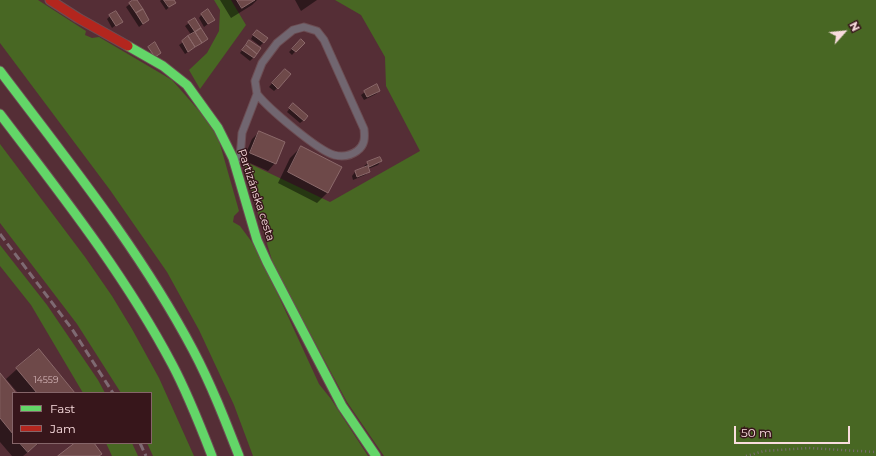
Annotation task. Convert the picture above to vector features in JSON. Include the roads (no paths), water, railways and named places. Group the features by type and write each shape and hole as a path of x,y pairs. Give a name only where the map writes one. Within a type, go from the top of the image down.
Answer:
{"main road":[{"name":"Partizánska cesta","path":"51,0 78,18 163,66 187,85 218,128 233,158 258,240 270,269 342,406 376,456"},
{"path":"0,71 111,220 158,289 193,350 240,456"},
{"path":"0,114 99,247 138,306 172,364 212,456"}],"lane":[{"path":"239,179 242,133 257,94 255,82 262,63 276,43 293,30 304,27 317,31 324,40 364,129 365,139 362,148 353,154 342,156 332,154 316,145 271,110 257,94"}],"railway":[{"path":"0,234 72,329 112,392"},
{"path":"140,444 146,456"}]}
